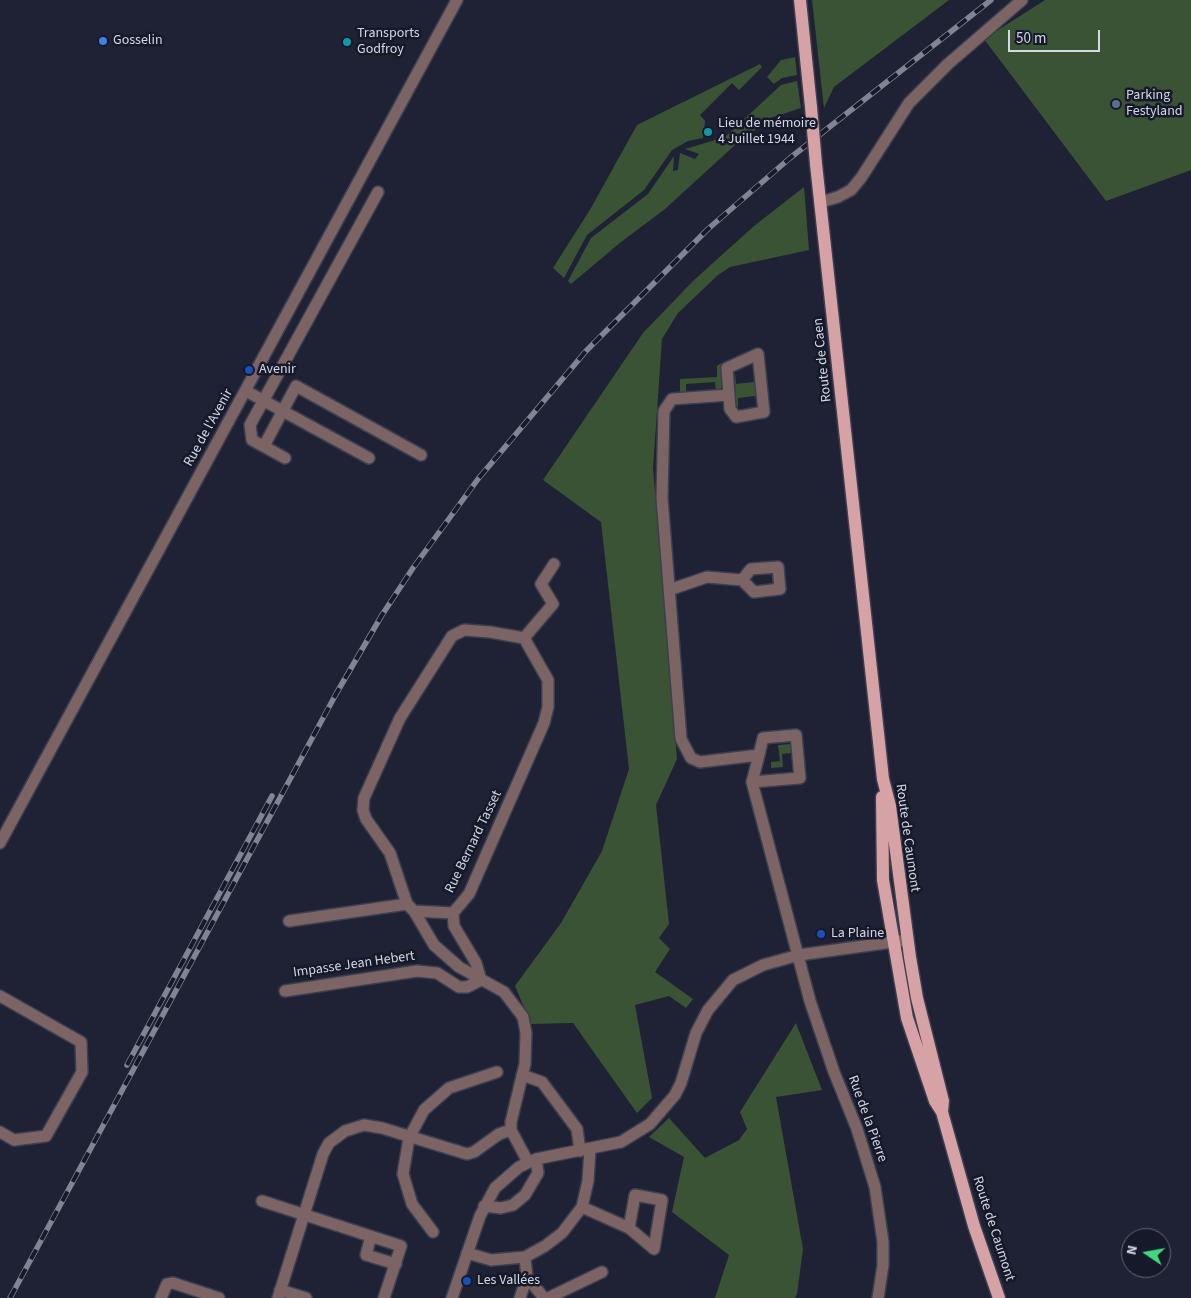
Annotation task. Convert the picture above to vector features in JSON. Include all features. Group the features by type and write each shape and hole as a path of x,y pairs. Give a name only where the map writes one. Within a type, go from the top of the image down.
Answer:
{"main road":[{"name":"Route de Caen","path":"800,0 883,779"},
{"name":"Route de Caumont","path":"883,779 890,806 907,940 917,998 943,1101 942,1112"},
{"name":"Route de Caumont","path":"883,779 881,826 883,880 893,942 914,1042 942,1112 974,1226 999,1298"}],"street":[{"name":"Rue de l'Avenir","path":"0,843 457,0"},
{"path":"821,202 838,197 851,190 861,178 909,104 948,64 1022,0"},
{"path":"285,458 252,440 250,425 378,192"},
{"path":"758,354 764,412 736,417 730,409 729,396 727,368 758,354"},
{"path":"264,446 296,386 421,455"},
{"path":"246,391 369,458"},
{"path":"729,396 672,399 664,411 662,498 681,739 686,752 691,758 700,762 759,755"},
{"path":"484,1206 501,1208 513,1204 525,1195 538,1174 532,1160 512,1130 513,1110 525,1064 526,1033 523,1017 504,992 493,984 481,980 459,967 434,945 410,908 390,852 366,819 363,810 364,798 404,711 452,636 464,630 524,638 553,604 541,584 554,564"},
{"path":"669,590 707,577 742,580"},
{"name":"Rue Bernard Tasset","path":"289,921 410,908 453,913 469,894 544,723 548,707 548,680 524,638"},
{"path":"796,735 800,778 752,782 759,755 763,738 796,735"},
{"name":"Rue de la Pierre","path":"752,782 818,1027 857,1129 875,1187 883,1242 883,1265 878,1298"},
{"path":"453,913 454,926 476,963 481,980"},
{"path":"452,1298 484,1206 495,1188 510,1174 532,1160 621,1142 633,1136 659,1116 681,1083 696,1033 708,1010 734,980 763,965 799,955 907,940"},
{"name":"Impasse Jean Hebert","path":"285,991 417,970 428,970 437,973 459,987 467,988 481,980"},
{"path":"0,996 81,1042 82,1072 46,1136 14,1140 0,1132"},
{"path":"433,1232 412,1204 403,1174 409,1138 424,1110 448,1088 497,1072"},
{"path":"467,1253 491,1260 525,1257 545,1246 562,1233 582,1207 588,1181 585,1150 576,1129 542,1082 522,1075"},
{"path":"306,1298 279,1294 323,1154 330,1143 345,1131 364,1126 382,1128 409,1138 467,1154 474,1152 500,1134 512,1130"},
{"path":"582,1207 629,1228 654,1248 662,1200 635,1195 629,1228"},
{"path":"262,1201 401,1246 384,1298"},
{"path":"372,1236 366,1254 396,1264"},
{"path":"520,1298 527,1277 525,1257"},
{"path":"548,1298 602,1272"},
{"path":"527,1277 544,1298"},
{"path":"162,1298 167,1284 173,1283 219,1298"}],"green space":[{"path":"812,0 949,0 834,87 824,108"},
{"name":"Parking Festyland","path":"1045,0 1191,0 1191,170 1106,201 984,39"},
{"path":"795,57 797,75 782,78 774,84 767,77 781,60"},
{"path":"760,64 762,67 739,90 732,83 700,115 705,121 703,138 688,141 672,150 644,190 587,235 564,278 553,268 591,208 637,125"},
{"path":"797,81 801,108 773,117 759,127 735,145 665,209 621,242 571,284 568,281 591,238 648,194 674,156 673,171 678,170 680,153 695,159 699,154 685,149 725,137 781,85"},
{"path":"804,187 809,250 730,267 718,275 678,313 662,339 653,468 677,759 656,805 669,924 659,938 670,949 655,972 693,999 686,1008 669,996 635,1005 652,1098 637,1113 573,1023 531,1024 515,986 561,923 602,851 629,769 601,522 543,480 643,333 693,281 754,226"},
{"path":"721,363 723,387 716,392 715,382 686,384 686,394 680,393 680,379 717,377 717,366"},
{"path":"756,372 758,404 755,396 738,398 738,407 735,405 733,375 735,374 736,384 754,382"},
{"path":"791,744 791,753 782,754 783,767 771,768 771,762 780,761 778,745"},
{"path":"796,1023 822,1090 776,1097 803,1249 797,1294 795,1298 715,1298 729,1255 672,1212 684,1157 649,1137 669,1118 705,1158 739,1140 747,1129 740,1112"}],"railway":[{"path":"10,1298 336,694 382,615 413,568 478,479 586,351 708,229 790,158 991,0"},
{"path":"127,1065 272,796"}],"place":[{"name":"Gosselin","path":"103,41"},
{"name":"Transports Godfroy","path":"347,42"},
{"name":"Parking Festyland","path":"1116,104"},
{"name":"Lieu de mémoire 4 Juillet 1944","path":"708,132"},
{"name":"Avenir","path":"249,370"},
{"name":"La Plaine","path":"821,934"},
{"name":"Les Vallées","path":"467,1281"}]}
